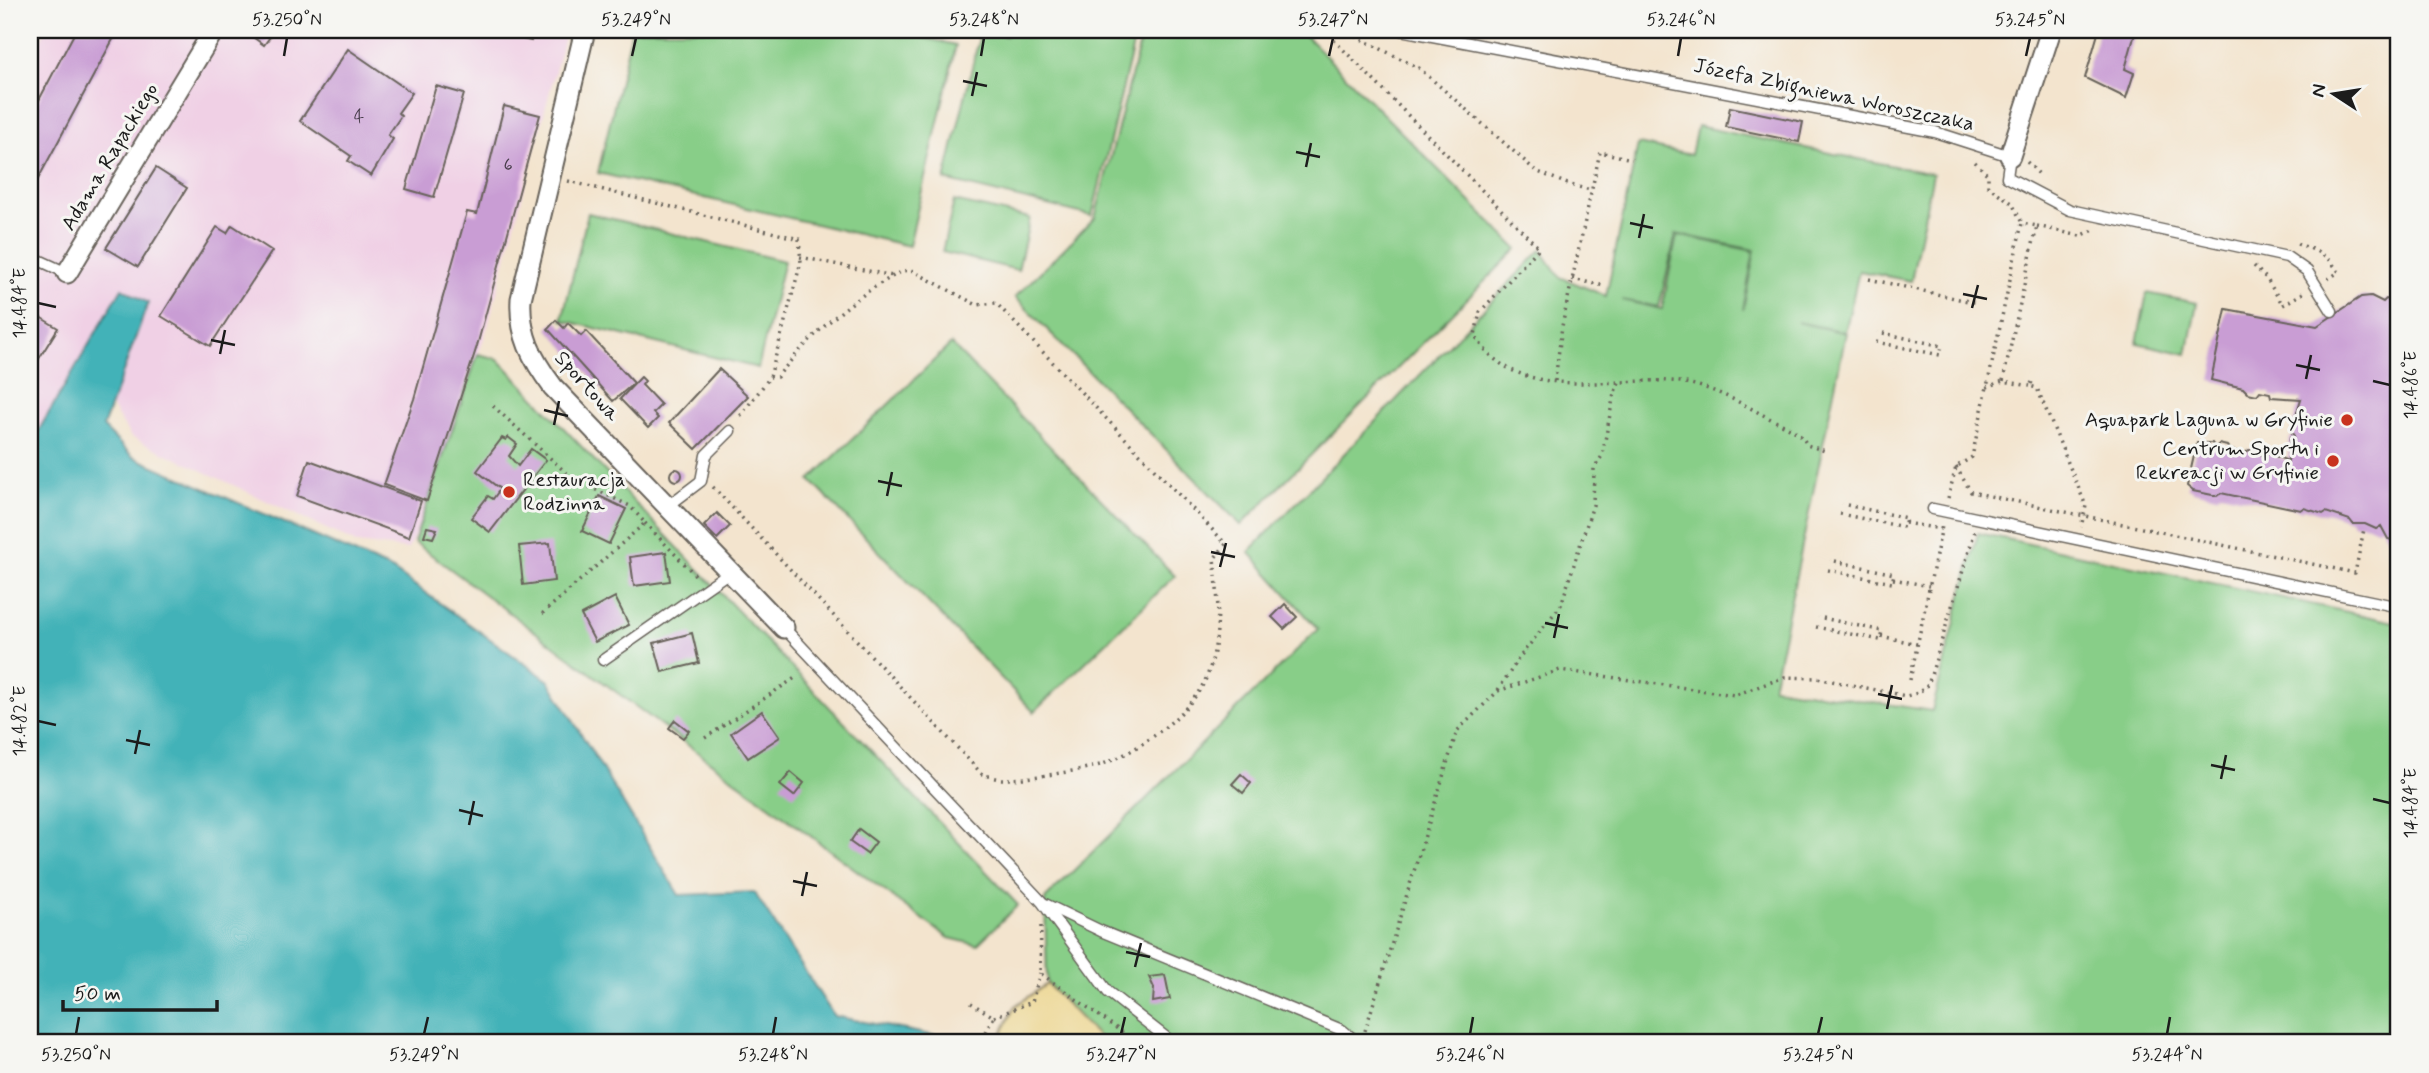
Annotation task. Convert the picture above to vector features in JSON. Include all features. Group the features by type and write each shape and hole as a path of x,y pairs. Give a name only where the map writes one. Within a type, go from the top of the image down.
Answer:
{"street":[{"name":"Adama Rapackiego","path":"66,273 214,30"},
{"name":"Sportowa","path":"585,30 525,278 520,325 527,347 553,387 784,628"},
{"path":"2010,156 2051,30"}],"lane":[{"name":"Józefa Zbigniewa Woroszczaka","path":"1401,30 1932,131 2010,156"},
{"path":"2010,156 2007,177 2070,210 2287,257 2307,271 2332,311"},
{"name":"Adama Rapackiego","path":"30,256 66,273"},
{"path":"668,506 701,481 706,455 730,431"},
{"path":"1933,509 2399,607"},
{"path":"603,660 731,571"},
{"path":"784,628 1042,902 1108,992 1173,1043"},
{"path":"1042,902 1101,931 1342,1030 1360,1043"}],"path":[{"path":"30,40 35,30"},
{"path":"1324,30 1539,248 1480,312 1475,335 1490,357 1511,372 1555,381 1670,382 1700,387 1752,408 1801,434 1807,445 1825,451"},
{"path":"1343,30 1419,68 1536,171 1570,186 1591,190"},
{"path":"1555,381 1572,279 1600,152 1632,159"},
{"path":"1910,680 1956,467 1972,457 2022,223 2012,203 1988,186 1988,175 1971,159"},
{"path":"566,180 799,239 800,257 770,377 730,431"},
{"path":"2003,381 2036,226 2022,223"},
{"path":"800,257 893,276"},
{"path":"702,476 982,774 1003,779 1102,765 1139,746 1191,703 1207,676 1214,647 1218,589 1214,559 1226,544 996,303 977,305 911,270 893,276 837,313 802,345 777,377 770,377"},
{"path":"1572,279 1605,286"},
{"path":"1868,279 1978,303"},
{"path":"1876,342 1940,355 1942,346 1878,332"},
{"path":"1360,1043 1457,731 1498,691 1522,654 1561,605 1593,505 1594,468 1602,456 1614,394 1620,380"},
{"path":"1987,387 2003,381 2031,384 2037,388 2086,506 2078,539"},
{"path":"493,406 573,479 630,506 707,588"},
{"path":"1956,467 1971,492 2355,573 2364,529"},
{"path":"1840,514 1904,527 1906,518 1842,504"},
{"path":"1498,691 1560,670 1735,695 1785,677 1817,678 1906,696 1918,693 1928,685 1978,518"},
{"path":"542,614 645,523"},
{"path":"1905,523 1941,529"},
{"path":"1828,570 1892,583 1894,574 1830,560"},
{"path":"1893,579 1929,587"},
{"path":"1816,627 1880,640 1882,631 1818,617"},
{"path":"1881,636 1917,644"},
{"path":"705,738 798,676"},
{"path":"980,1043 994,1017 1032,1002 1040,973 1042,902"},
{"path":"1040,973 1137,1043"},
{"path":"971,1003 994,1017"}],"shaded area":[{"path":"46,30 566,30 488,326 425,512 408,549 356,543 131,437 111,406 148,303 122,289 30,445 30,59"}],"green space":[{"path":"632,30 889,30 956,45 909,246 598,173"},
{"path":"981,30 1006,36 1008,30 1106,30 1135,37 1092,216 945,180"},
{"path":"1143,30 1301,31 1517,249 1241,525 1015,297 1095,218"},
{"path":"1697,126 1933,174 1911,281 1859,271 1845,332 1797,322 1846,333 1773,687 1932,711 1978,533 2399,623 2399,1043 1104,1043 1047,983 1045,899 1318,629 1249,552 1541,250 1560,277 1606,296 1638,144 1691,155","holes":["1676,234 1755,250 1743,310 1754,251 1677,235 1662,309 1622,300 1659,307"]},
{"path":"954,201 1030,218 1018,270 942,252"},
{"path":"588,213 784,261 758,368 562,320"},
{"path":"2147,293 2197,303 2187,354 2137,343"},
{"path":"951,344 1175,576 1034,712 810,480"},
{"path":"478,354 498,359 1018,905 977,945 949,938 925,921 414,542"}],"sand":[{"path":"1047,984 1104,1043 975,1043 999,1040 1015,1006"}],"water":[{"path":"122,288 148,303 103,427 133,457 393,570 549,681 679,895 754,892 834,1016 972,1043 30,1043 30,445"}],"building":[{"path":"76,30 118,30 30,194 30,117"},
{"path":"243,30 275,30 264,45"},
{"path":"511,30 534,30 531,41 510,36"},
{"path":"2099,30 2136,30 2125,69 2134,73 2126,98 2085,78"},
{"path":"348,49 412,93 398,113 401,116 388,135 393,139 371,176 348,161 351,156 300,121"},
{"path":"436,86 464,94 434,197 406,189"},
{"path":"504,106 540,115 477,346 427,501 384,485 414,399 467,212 477,214"},
{"path":"1730,107 1803,122 1799,142 1726,127"},
{"path":"156,168 187,188 138,267 106,248"},
{"path":"232,225 272,251 210,346 161,316 217,227 227,233"},
{"name":"Aquapark Laguna w Gryfinie","path":"2371,296 2383,302 2386,299 2395,301 2399,306 2399,542 2388,539 2381,526 2376,529 2365,524 2353,524 2350,520 2326,512 2323,514 2221,493 2217,496 2193,491 2187,486 2197,443 2212,443 2215,448 2219,444 2245,453 2249,450 2258,451 2263,456 2265,452 2288,461 2290,438 2294,436 2291,431 2301,399 2271,397 2270,393 2260,391 2257,395 2248,393 2243,388 2211,380 2226,309 2317,326 2361,297"},
{"path":"30,311 58,328 30,373"},
{"path":"556,320 564,328 568,323 581,336 586,331 634,383 613,401 548,329"},
{"path":"719,369 748,396 696,449 669,423"},
{"path":"641,377 645,381 642,385 661,405 653,413 658,418 648,428 620,399"},
{"name":"Restauracja Rodzinna","path":"508,437 517,444 509,456 518,466 531,449 546,460 490,532 471,518 488,496 493,499 500,489 477,471 502,438 506,440"},
{"path":"309,460 421,501 409,537 297,496"},
{"path":"676,469 682,475 676,481 670,475"},
{"path":"599,496 626,509 609,544 582,531"},
{"path":"717,513 730,526 717,539 704,526"},
{"path":"427,527 437,529 433,538 424,536"},
{"path":"550,543 554,581 523,585 519,546"},
{"path":"666,552 670,581 634,586 630,557"},
{"path":"615,597 629,625 595,642 581,615"},
{"path":"1285,604 1297,617 1284,629 1272,617"},
{"path":"692,633 699,663 662,672 654,643"},
{"path":"762,711 780,737 748,758 731,733"},
{"path":"675,720 689,731 683,738 669,728"},
{"path":"791,772 804,783 794,796 780,785"},
{"path":"1241,774 1251,783 1243,793 1232,784"},
{"path":"859,829 876,842 867,854 850,842"},
{"path":"1165,975 1170,999 1153,1002 1154,988 1149,977"}],"place":[{"name":"Aquapark Laguna w Gryfinie","path":"2347,420"},
{"name":"Centrum Sportu i Rekreacji w Gryfinie","path":"2333,461"},
{"name":"Restauracja Rodzinna","path":"509,492"}]}
